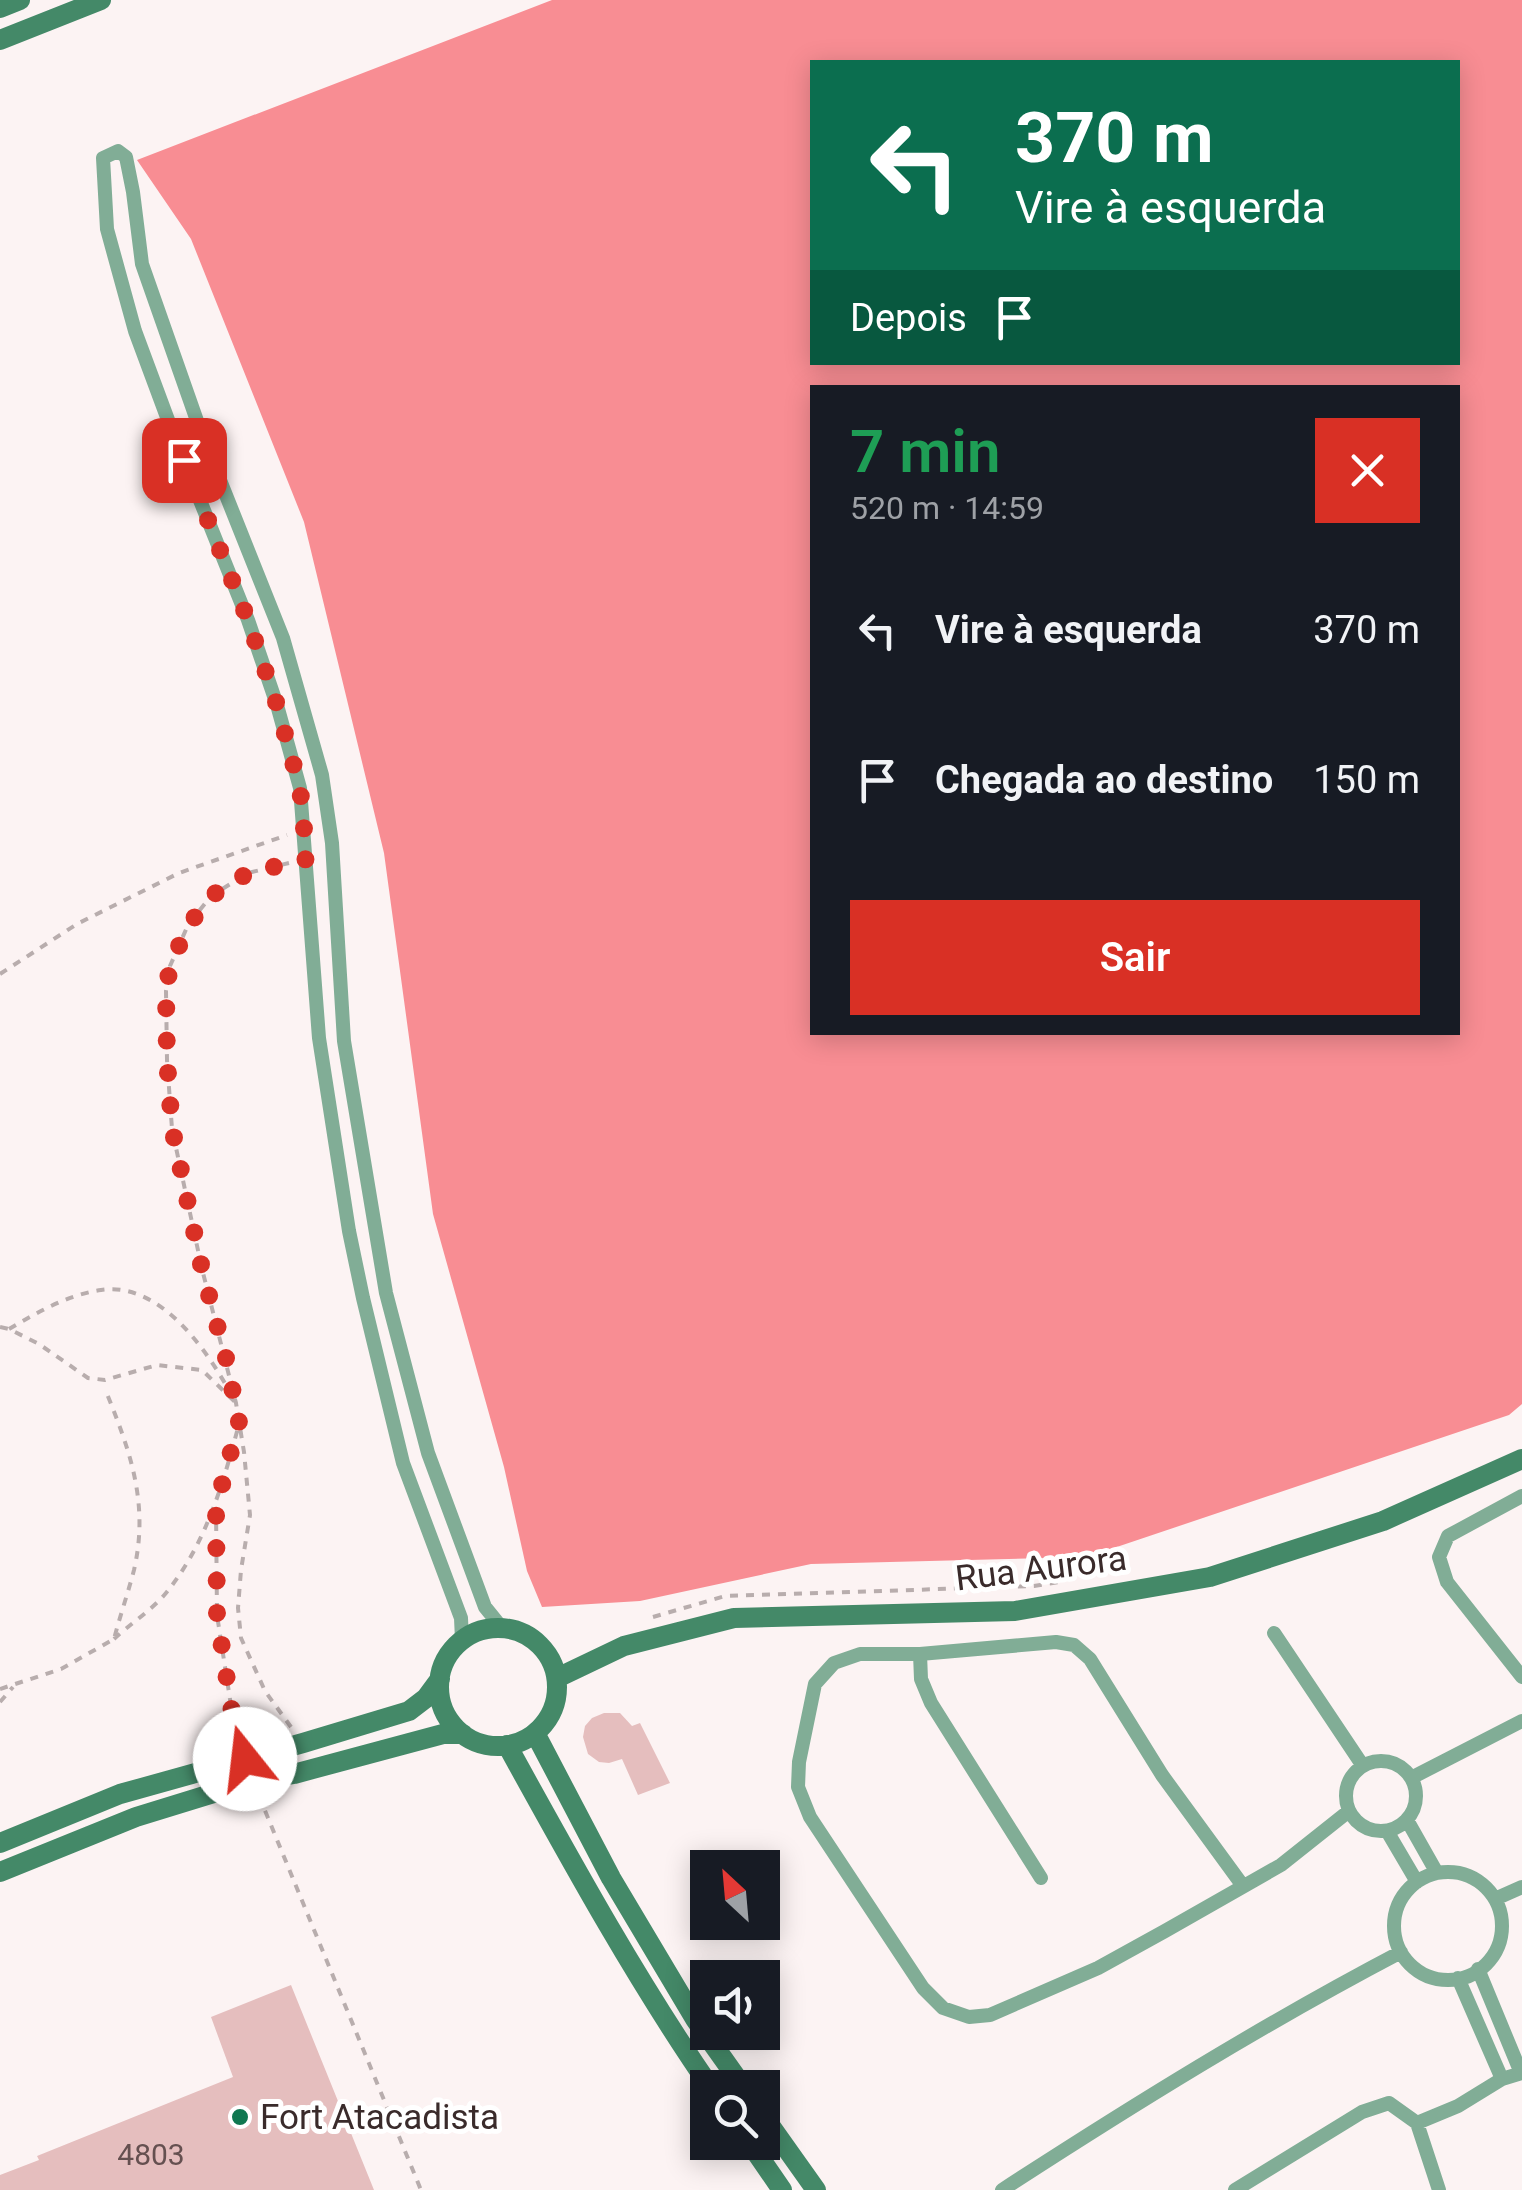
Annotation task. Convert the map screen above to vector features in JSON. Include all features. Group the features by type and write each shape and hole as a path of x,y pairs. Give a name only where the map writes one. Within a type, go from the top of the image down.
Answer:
{"street":[{"path":"0,8 20,0"},
{"path":"0,40 101,0"},
{"path":"462,1640 460,1618 403,1463 349,1231 319,1038 300,788 248,620 170,428 130,314 108,229 103,158 118,151 126,157 142,264 202,435 284,638 322,776 332,842 344,1041 386,1292 428,1454 484,1607 502,1628"},
{"name":"Rua Aurora","path":"557,1678 624,1646 734,1618 1015,1611 1210,1577 1383,1521 1522,1460"},
{"path":"1522,1496 1448,1536 1439,1556 1447,1582 1522,1677"},
{"path":"502,1628 521,1632 545,1650 557,1678 557,1694 546,1722 535,1733 506,1745 491,1745 463,1734 452,1723 444,1710 440,1680 451,1651 462,1640 476,1632 502,1628"},
{"path":"1274,1633 1362,1766"},
{"path":"1242,1886 1162,1774 1090,1660 1074,1645 1056,1642 920,1654 860,1654 834,1663 815,1684 799,1762 798,1788 810,1817 923,1988 943,2008 969,2017 990,2014 1098,1968 1280,1866 1349,1812"},
{"path":"920,1654 922,1679 931,1703 1041,1878"},
{"path":"0,1842 120,1794 409,1711 440,1680"},
{"path":"1411,1778 1522,1721"},
{"path":"535,1733 611,1878 695,2019 731,2070"},
{"path":"0,1872 136,1817 253,1782 443,1734 463,1734"},
{"path":"506,1745 588,1892 699,2070"},
{"path":"1384,1761 1395,1764 1411,1778 1416,1800 1413,1811 1398,1828 1364,1828 1349,1812 1346,1791 1354,1772 1362,1766 1384,1761"},
{"path":"1407,1820 1437,1873"},
{"path":"1387,1831 1417,1882"},
{"path":"1437,1873 1470,1877 1488,1890 1501,1921 1498,1943 1487,1962 1447,1980 1415,1968 1396,1942 1394,1920 1401,1898 1417,1882 1437,1873"},
{"path":"1494,1899 1522,1887"},
{"path":"1002,2190 1268,2024 1400,1952"},
{"path":"1416,2123 1521,2073 1478,1969"},
{"path":"1458,1978 1502,2079"},
{"path":"684,2048 698,2039 707,2045 723,2070"},
{"path":"1235,2190 1362,2112 1388,2103 1416,2123 1439,2190"},
{"path":"780,2143 816,2190"},
{"path":"761,2160 782,2190"}],"path":[{"path":"0,974 77,924 179,872 305,831"},
{"path":"302,1743 265,1691 241,1638 238,1608 250,1515 236,1402 172,1128 166,992 170,966 188,926 211,896 248,873 307,859"},
{"path":"8,1328 49,1305 82,1294 104,1289 127,1290 152,1300 183,1326 217,1368 236,1402"},
{"path":"0,1327 51,1352 88,1378 105,1380 157,1364 202,1370 236,1402"},
{"path":"107,1394 136,1478 140,1532 134,1570 114,1639"},
{"path":"0,1689 61,1669 114,1639 165,1594 199,1542 216,1507 239,1422"},
{"path":"216,1507 217,1615 232,1712 245,1759"},
{"path":"652,1618 725,1596 1034,1586 1071,1580"},
{"path":"0,1702 14,1686"},
{"path":"253,1782 421,2190"}],"shaded area":[{"path":"552,0 1522,0 1522,1404 1509,1415 1087,1557 811,1564 640,1601 542,1607 527,1571 504,1467 433,1214 384,853 304,522 191,239 137,160"}],"building":[{"path":"604,1713 620,1713 632,1726 640,1723 670,1783 638,1795 622,1759 599,1762 588,1754 583,1737 585,1726"},
{"name":"Fort Atacadista","path":"291,1985 374,2190 0,2190 0,2175 39,2160 37,2156 233,2077 211,2017"}],"place":[{"name":"Fort Atacadista","path":"240,2117"}],"route":[{"path":"184,460 248,620 277,705 300,788 307,859 248,873 211,896 188,926 170,966 166,992 172,1128 239,1422 216,1507 217,1615 232,1712 245,1759"}]}
